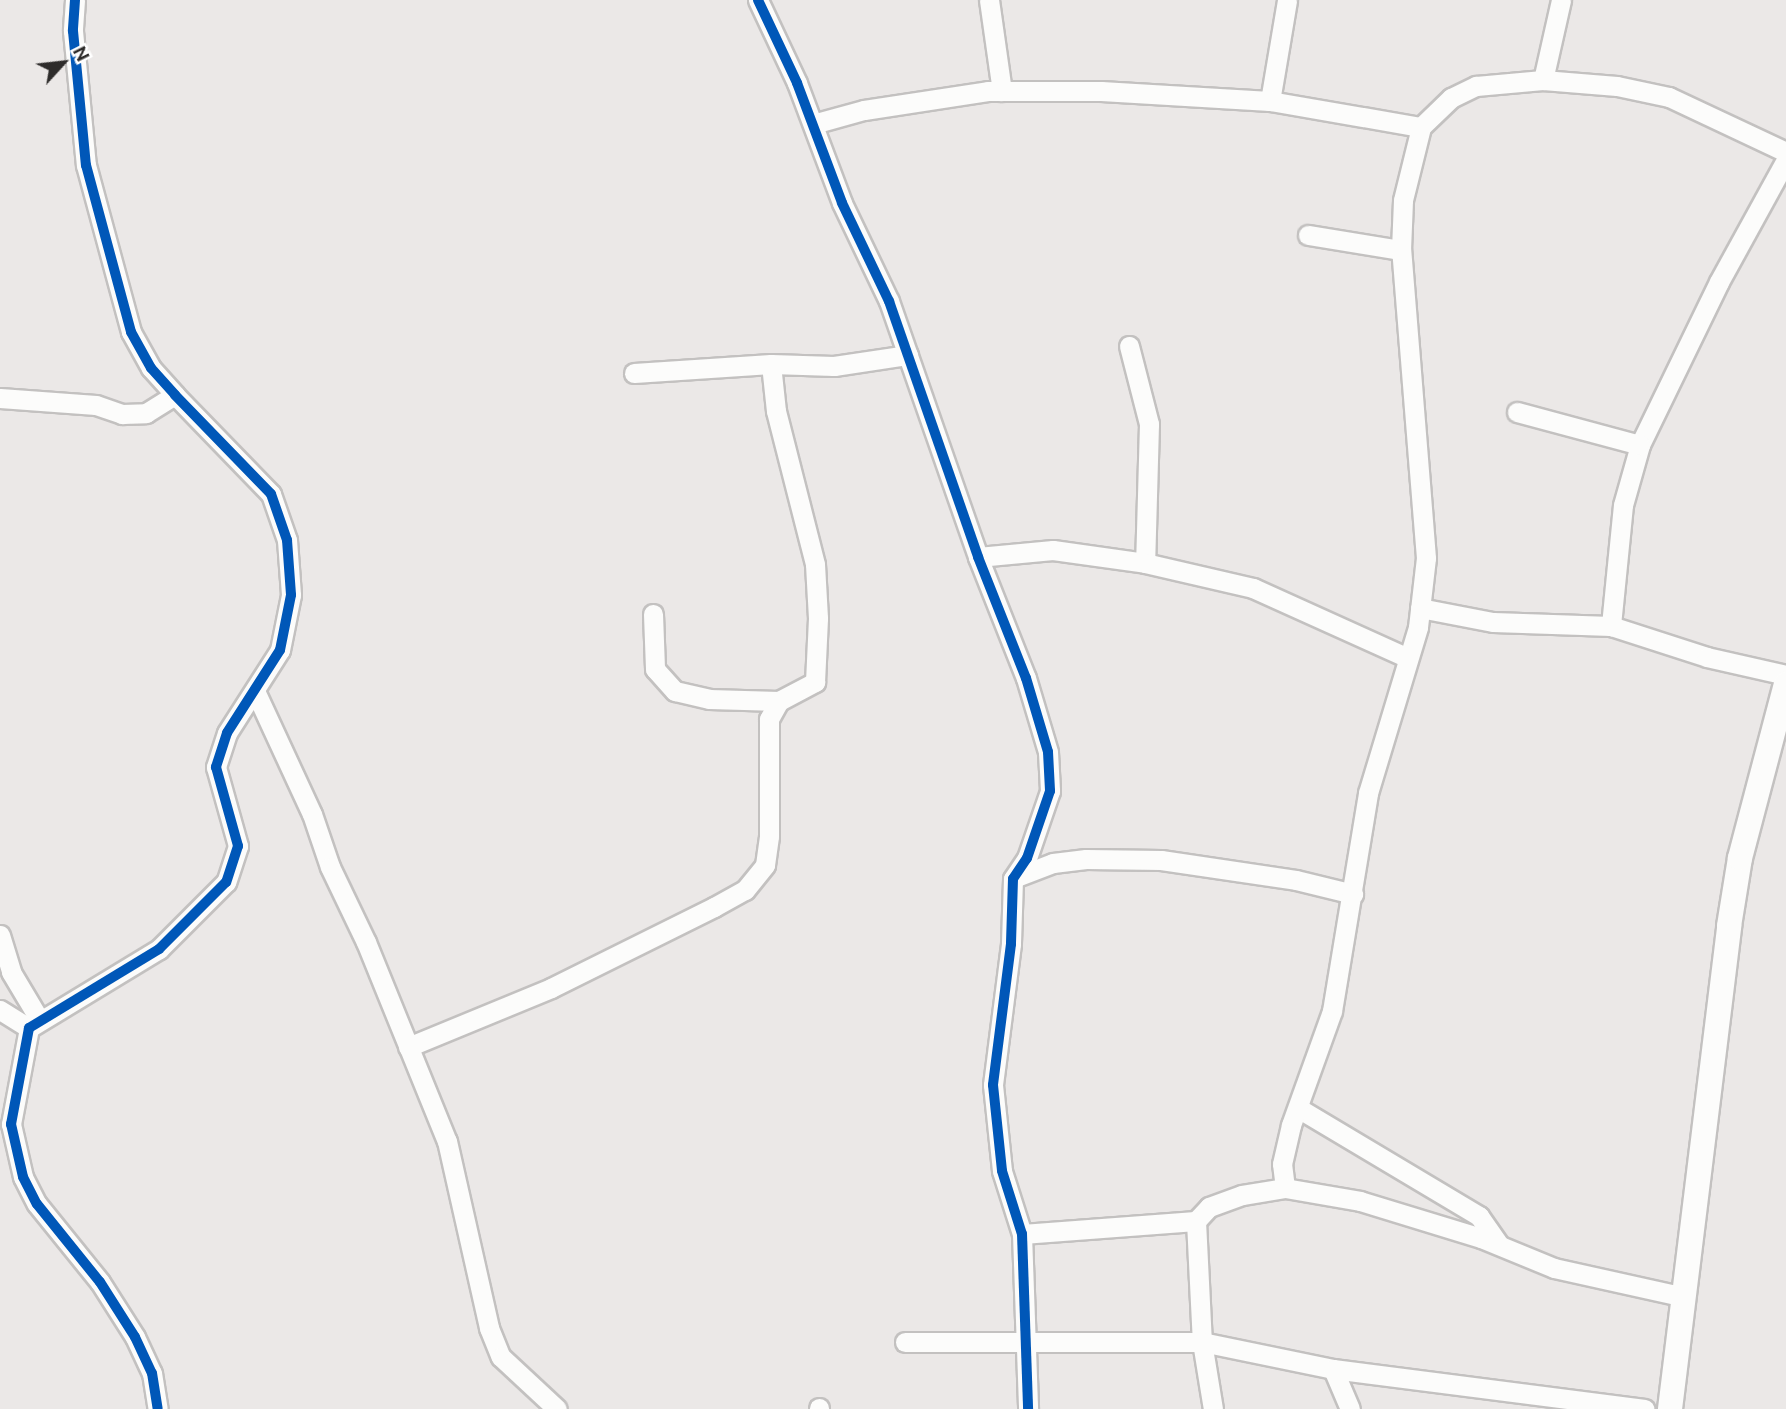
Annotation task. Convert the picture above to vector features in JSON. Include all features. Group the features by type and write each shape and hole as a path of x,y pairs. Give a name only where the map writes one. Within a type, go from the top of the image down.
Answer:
{"main road":[{"path":"1670,1409 1740,858 1786,684"}],"street":[{"path":"34,1024 159,949 226,882 238,846 216,767 227,733 256,693 280,650 291,595 287,540 271,494 151,368 131,332 102,234 84,152 73,31 75,0"},
{"path":"758,0 813,124 820,153 889,301 978,557 1026,678 1048,752 1050,791 1027,859 1013,879 1011,944 993,1085 1002,1171 1022,1234 1028,1409"},
{"path":"989,0 1002,91"},
{"path":"1270,101 1287,0"},
{"path":"1543,80 1562,0"},
{"path":"1285,1188 1282,1164 1332,1010 1343,926 1353,894 1368,793 1420,608 1426,558 1401,250 1403,200 1421,127 1451,98 1476,86 1543,80 1617,86 1669,96 1786,152"},
{"path":"813,124 864,110 1002,91 1101,91 1270,101 1421,127"},
{"path":"1611,626 1623,505 1640,445 1719,282 1786,160"},
{"path":"1308,235 1401,250"},
{"path":"1129,346 1149,424 1145,564"},
{"path":"634,373 771,364 834,366 908,355"},
{"path":"653,614 655,669 675,691 709,699 779,701 815,682 818,618 815,564 776,411 771,364"},
{"path":"0,398 96,405 122,414 146,413 175,395"},
{"path":"1517,412 1640,445"},
{"path":"978,557 1053,550 1145,564 1253,588 1406,657"},
{"path":"1420,608 1493,622 1611,626 1707,657 1786,675"},
{"path":"256,693 312,814 330,867 447,1141 489,1328 501,1357 556,1409"},
{"path":"408,1047 551,988 745,890 765,865 769,836 765,743 769,719 779,701"},
{"path":"1013,879 1052,863 1075,860 1161,860 1296,880 1353,894"},
{"path":"0,935 11,972 34,1024 6,1122 23,1177 37,1204 100,1282 135,1337 152,1373 158,1409"},
{"path":"0,1010 34,1024"},
{"path":"1298,1108 1479,1216 1499,1245"},
{"path":"1022,1234 1196,1221 1220,1203 1285,1188 1360,1201 1499,1245 1554,1268 1685,1297"},
{"path":"1196,1221 1202,1342 1213,1409"},
{"path":"905,1342 1025,1346 1202,1342 1333,1369 1644,1409"},
{"path":"1333,1369 1350,1409"}],"cycle path":[{"path":"75,0 73,31 86,165 131,332 151,368 271,494 287,540 291,595 280,650 227,733 216,767 238,846 226,882 159,949 29,1028 11,1124 23,1177 37,1204 100,1282 135,1337 152,1373 158,1409"},
{"path":"758,0 797,83 842,203 889,301 978,557 1026,678 1048,752 1050,791 1027,858 1013,879 1011,944 993,1085 1002,1171 1022,1234 1028,1409"}]}
